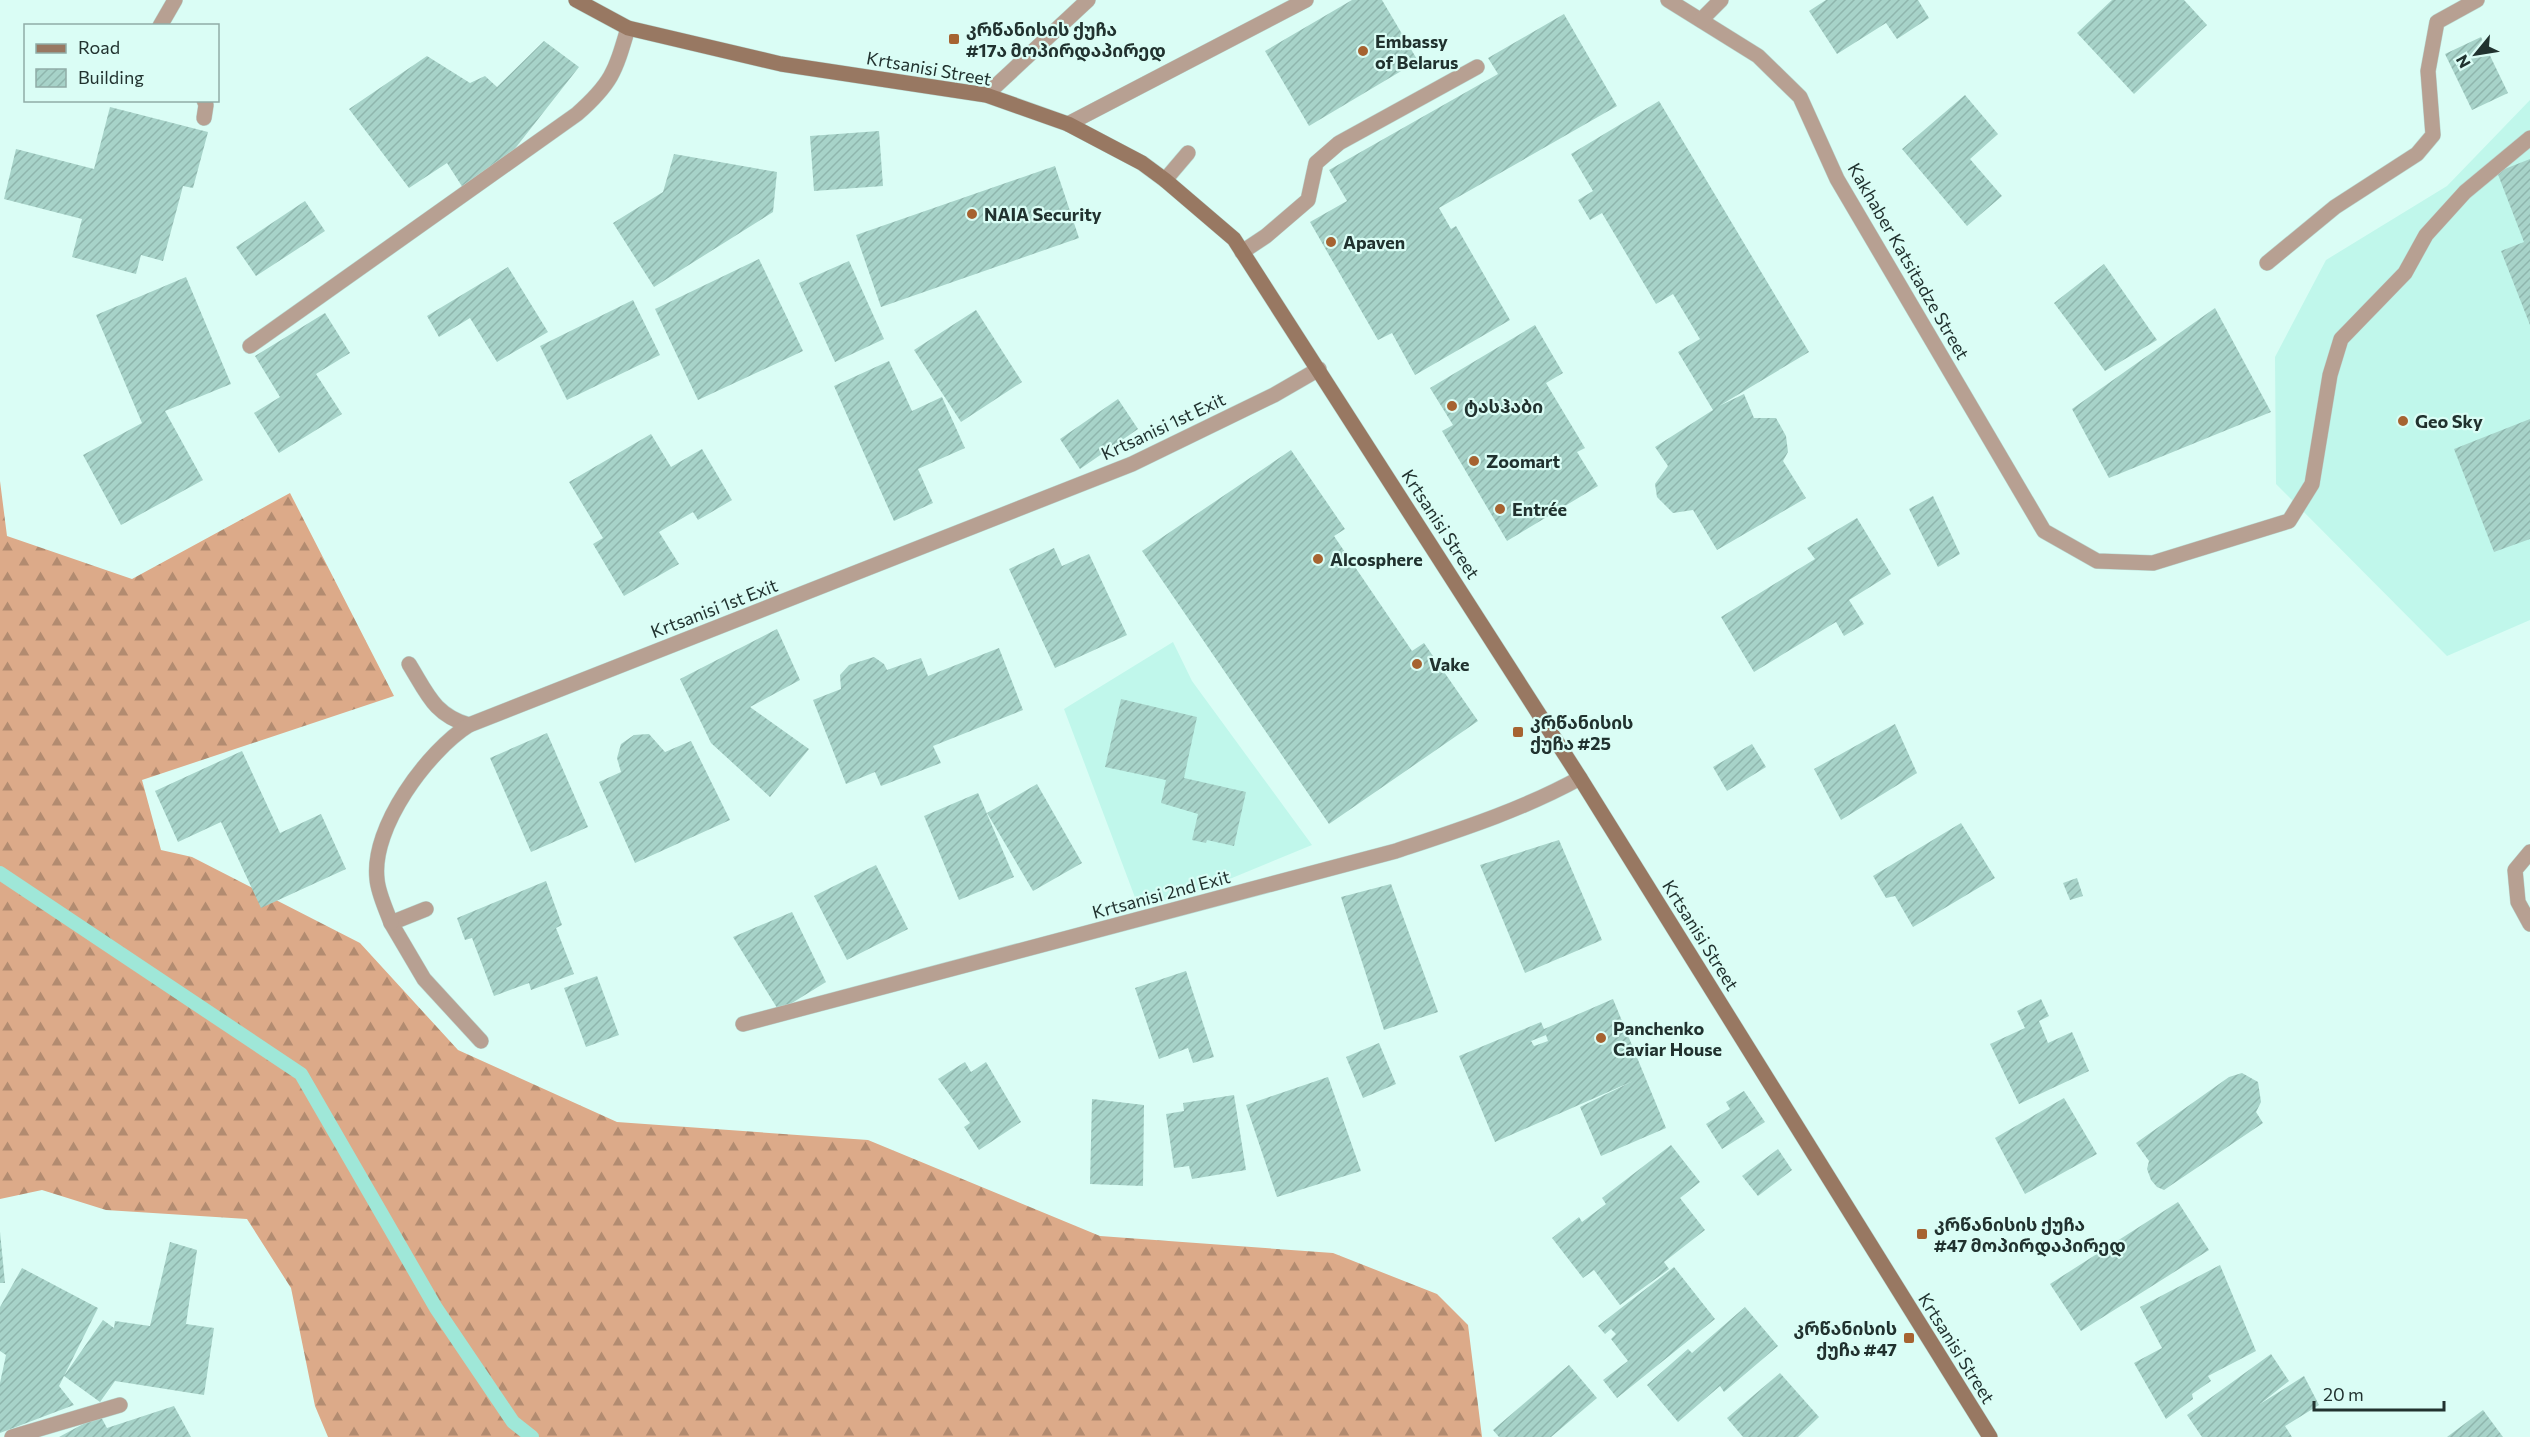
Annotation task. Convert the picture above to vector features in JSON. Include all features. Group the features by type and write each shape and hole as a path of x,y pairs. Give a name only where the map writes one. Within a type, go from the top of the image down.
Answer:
{"street":[{"path":"161,24 175,0"},
{"name":"Krtsanisi Street","path":"576,0 628,28 781,64 986,95 1068,124 1142,163 1166,180 1234,239 1580,778 1990,1437"},
{"path":"986,95 1088,0"},
{"path":"1068,124 1306,0"},
{"name":"Kakhaber Katsitadze Street","path":"1668,0 1758,56 1800,97 1837,179 2044,531 2097,561 2153,563 2289,521 2312,484 2330,375 2341,339 2405,273 2426,235 2465,192 2530,138"},
{"path":"1701,20 1721,0"},
{"path":"2266,263 2335,207 2417,154 2433,135 2428,71 2437,22 2477,0"},
{"path":"250,346 577,114 604,90 616,71 628,28"},
{"path":"1242,252 1266,236 1308,200 1316,163 1339,142 1477,67"},
{"path":"204,118 205,102"},
{"path":"1166,180 1188,153"},
{"name":"Krtsanisi 1st Exit","path":"481,1041 424,979 391,923 376,878 387,829 414,780 432,756 450,738 469,725 1132,464 1274,395 1319,369"},
{"path":"409,664 437,709 452,720 469,725"},
{"name":"Krtsanisi 2nd Exit","path":"744,1024 1396,851 1459,830 1550,794 1580,778"},
{"path":"2530,852 2515,870 2518,902 2530,924"},
{"path":"391,923 426,909"},
{"path":"12,1437 120,1405"}],"shaded area":[{"name":"Geo Sky","path":"2530,100 2530,620 2447,656 2276,484 2275,357 2326,260 2447,186"},
{"path":"1173,642 1192,681 1312,845 1215,885 1139,908 1064,709"}],"green space":[{"path":"0,481 7,536 132,579 290,493 394,696 142,780 161,850 192,857 360,943 458,1050 617,1122 868,1140 1100,1236 1333,1253 1437,1294 1468,1325 1482,1437 328,1437 315,1406 291,1288 247,1219 106,1210 42,1190 0,1199"}],"building":[{"path":"1352,0 1382,0 1418,61 1309,126 1265,51"},
{"path":"1826,0 1918,0 1929,18 1897,39 1886,23 1837,54 1809,11"},
{"path":"2112,0 2184,0 2207,25 2134,94 2077,33"},
{"path":"1564,14 1617,106 1439,208 1451,229 1456,226 1510,320 1415,375 1392,333 1378,340 1310,222 1347,201 1329,170 1498,74 1488,58"},
{"path":"2481,37 2508,93 2472,110 2445,54"},
{"path":"544,41 579,67 503,164 465,191 447,163 409,188 349,109 427,56 470,83 485,76 497,87"},
{"path":"1965,95 1998,134 1970,159 2002,196 1967,226 1902,149"},
{"path":"1659,101 1809,352 1719,406 1744,394 1754,418 1776,418 1786,436 1788,452 1783,461 1806,498 1717,550 1693,510 1673,513 1657,497 1655,484 1668,466 1655,447 1713,410 1678,352 1700,339 1673,294 1656,304 1602,213 1590,220 1578,200 1593,191 1571,154"},
{"path":"110,107 208,132 193,188 183,186 163,261 141,255 136,274 72,257 82,219 4,199 16,149 94,169"},
{"path":"879,131 883,186 814,191 810,136"},
{"path":"674,154 777,172 773,212 654,287 613,223 663,192"},
{"path":"2530,159 2530,325 2501,251 2524,242 2497,172"},
{"path":"1055,166 1079,238 881,307 856,235"},
{"path":"305,201 325,231 256,276 236,247"},
{"path":"759,259 803,351 698,400 655,309"},
{"path":"849,261 884,339 835,362 799,283"},
{"path":"2104,264 2157,340 2105,371 2054,303"},
{"path":"508,267 548,332 497,362 470,318 439,337 427,316"},
{"path":"186,277 231,384 165,411 203,480 121,525 83,455 142,423 96,315"},
{"path":"633,300 660,355 567,400 540,346"},
{"path":"2215,308 2271,412 2109,478 2072,409"},
{"path":"976,310 1022,382 961,422 914,350"},
{"path":"325,313 350,353 316,374 342,414 279,453 254,413 280,397 255,356"},
{"path":"1535,325 1563,373 1546,383 1585,448 1577,452 1598,486 1507,541 1442,431 1453,425 1430,388"},
{"path":"889,361 912,411 942,397 965,448 918,469 933,503 894,521 834,386"},
{"path":"1118,399 1138,429 1080,469 1060,439"},
{"path":"2530,419 2530,539 2494,552 2454,449"},
{"path":"651,434 671,467 702,449 732,500 698,520 693,512 659,532 679,564 624,596 593,544 603,538 569,482"},
{"path":"1291,450 1345,529 1334,536 1412,651 1424,643 1478,721 1329,824 1142,551"},
{"path":"1933,496 1960,554 1938,567 1909,509"},
{"path":"1857,518 1891,574 1849,600 1864,624 1844,636 1836,622 1754,672 1721,617 1815,559 1807,548"},
{"path":"1054,548 1062,566 1089,554 1127,635 1055,668 1009,569"},
{"path":"777,629 800,680 750,707 809,749 770,797 711,743 680,679"},
{"path":"999,648 1023,710 933,746 941,763 881,786 875,772 846,784 813,700 841,689 840,675 849,665 874,657 884,664 887,670 921,658 928,676"},
{"path":"1121,699 1197,717 1184,778 1246,792 1234,846 1207,840 1206,843 1192,840 1198,814 1161,803 1166,780 1105,767"},
{"path":"1895,724 1917,773 1841,820 1814,769"},
{"path":"547,733 588,827 531,852 490,758"},
{"path":"649,734 665,752 691,741 730,820 635,863 599,782 621,772 617,758 621,744 634,735"},
{"path":"1752,744 1766,767 1727,791 1713,767"},
{"path":"242,751 280,833 321,814 346,869 261,908 221,822 178,842 155,791"},
{"path":"1037,784 1082,863 1033,891 987,813"},
{"path":"978,793 1014,877 959,900 924,816"},
{"path":"1961,823 1995,878 1913,927 1895,896 1886,898 1873,876"},
{"path":"1559,840 1602,940 1525,973 1480,865"},
{"path":"876,865 908,929 847,960 814,896"},
{"path":"2077,878 2083,896 2070,900 2063,883"},
{"path":"546,881 562,925 556,928 574,974 531,990 529,983 494,996 472,938 465,940 457,918"},
{"path":"1391,884 1438,1012 1384,1030 1341,897"},
{"path":"792,912 826,982 779,1011 733,937"},
{"path":"1186,971 1214,1057 1193,1063 1188,1048 1159,1059 1135,988"},
{"path":"597,976 619,1035 586,1047 564,988"},
{"path":"1613,999 1666,1128 1601,1156 1580,1107 1633,1081 1495,1142 1459,1056 1541,1022 1544,1029","holes":["1546,1035 1548,1041 1534,1046 1531,1041"]},
{"path":"2041,999 2049,1016 2039,1021 2048,1043 2072,1032 2089,1071 2019,1104 1990,1044 2025,1028 2017,1011"},
{"path":"1379,1043 1396,1084 1363,1098 1346,1057"},
{"path":"965,1062 971,1072 986,1062 1021,1122 979,1150 964,1127 970,1123 938,1079"},
{"path":"2242,1073 2258,1082 2261,1102 2256,1112 2263,1123 2164,1190 2157,1187 2151,1180 2147,1169 2149,1161 2136,1143 2229,1077"},
{"path":"1328,1077 1361,1171 1277,1197 1246,1105"},
{"path":"1744,1091 1765,1122 1722,1149 1706,1124 1730,1109 1726,1102"},
{"path":"1234,1095 1246,1170 1192,1179 1189,1166 1174,1168 1166,1114 1184,1111 1183,1103"},
{"path":"2064,1098 2097,1154 2025,1194 1995,1138"},
{"path":"1092,1099 1144,1105 1143,1186 1090,1184"},
{"path":"1671,1145 1700,1182 1680,1198 1705,1230 1664,1262 1669,1269 1620,1305 1594,1270 1583,1278 1552,1238 1579,1217 1582,1222 1606,1204 1602,1198"},
{"path":"1778,1149 1792,1170 1758,1196 1742,1176"},
{"path":"2178,1202 2209,1250 2081,1331 2050,1284"},
{"path":"0,1232 5,1283 0,1283"},
{"path":"170,1242 197,1250 186,1324 214,1328 204,1395 115,1381 100,1402 64,1376 103,1320 114,1328 115,1321 150,1326"},
{"path":"2220,1265 2256,1351 2208,1376 2211,1381 2192,1394 2193,1399 2166,1419 2134,1363 2162,1348 2140,1307"},
{"path":"1674,1267 1715,1319 1617,1398 1603,1380 1628,1361 1611,1339 1616,1334 1611,1329 1605,1334 1598,1326"},
{"path":"22,1268 98,1308 59,1386 74,1405 0,1433 0,1383 6,1355 0,1351 0,1307"},
{"path":"1745,1307 1778,1346 1724,1392 1720,1386 1678,1422 1647,1385 1688,1349 1692,1353"},
{"path":"2271,1354 2289,1381 2260,1404 2304,1376 2319,1405 2285,1426 2292,1437 2202,1437 2187,1415"},
{"path":"1569,1365 1597,1398 1551,1437 1499,1437 1493,1430"},
{"path":"1780,1373 1819,1417 1798,1437 1743,1437 1727,1418"},
{"path":"174,1406 191,1437 59,1437 100,1415 107,1428"},
{"path":"2483,1410 2503,1437 2447,1437"}],"waterway":[{"path":"0,873 301,1074 436,1308 513,1422 532,1437"}],"place":[{"name":"კრწანისის ქუჩა #17ა მოპირდაპირედ","path":"954,39"},
{"name":"Embassy of Belarus","path":"1363,51"},
{"name":"NAIA Security","path":"972,214"},
{"name":"Apaven","path":"1331,242"},
{"name":"ტასჰაბი","path":"1452,406"},
{"name":"Geo Sky","path":"2403,421"},
{"name":"Zoomart","path":"1474,461"},
{"name":"Entrée","path":"1500,509"},
{"name":"Alcosphere","path":"1318,559"},
{"name":"Vake","path":"1417,664"},
{"name":"კრწანისის ქუჩა #25","path":"1518,732"},
{"name":"Panchenko Caviar House","path":"1601,1038"},
{"name":"კრწანისის ქუჩა #47 მოპირდაპირედ","path":"1922,1234"},
{"name":"კრწანისის ქუჩა #47","path":"1909,1338"}]}
